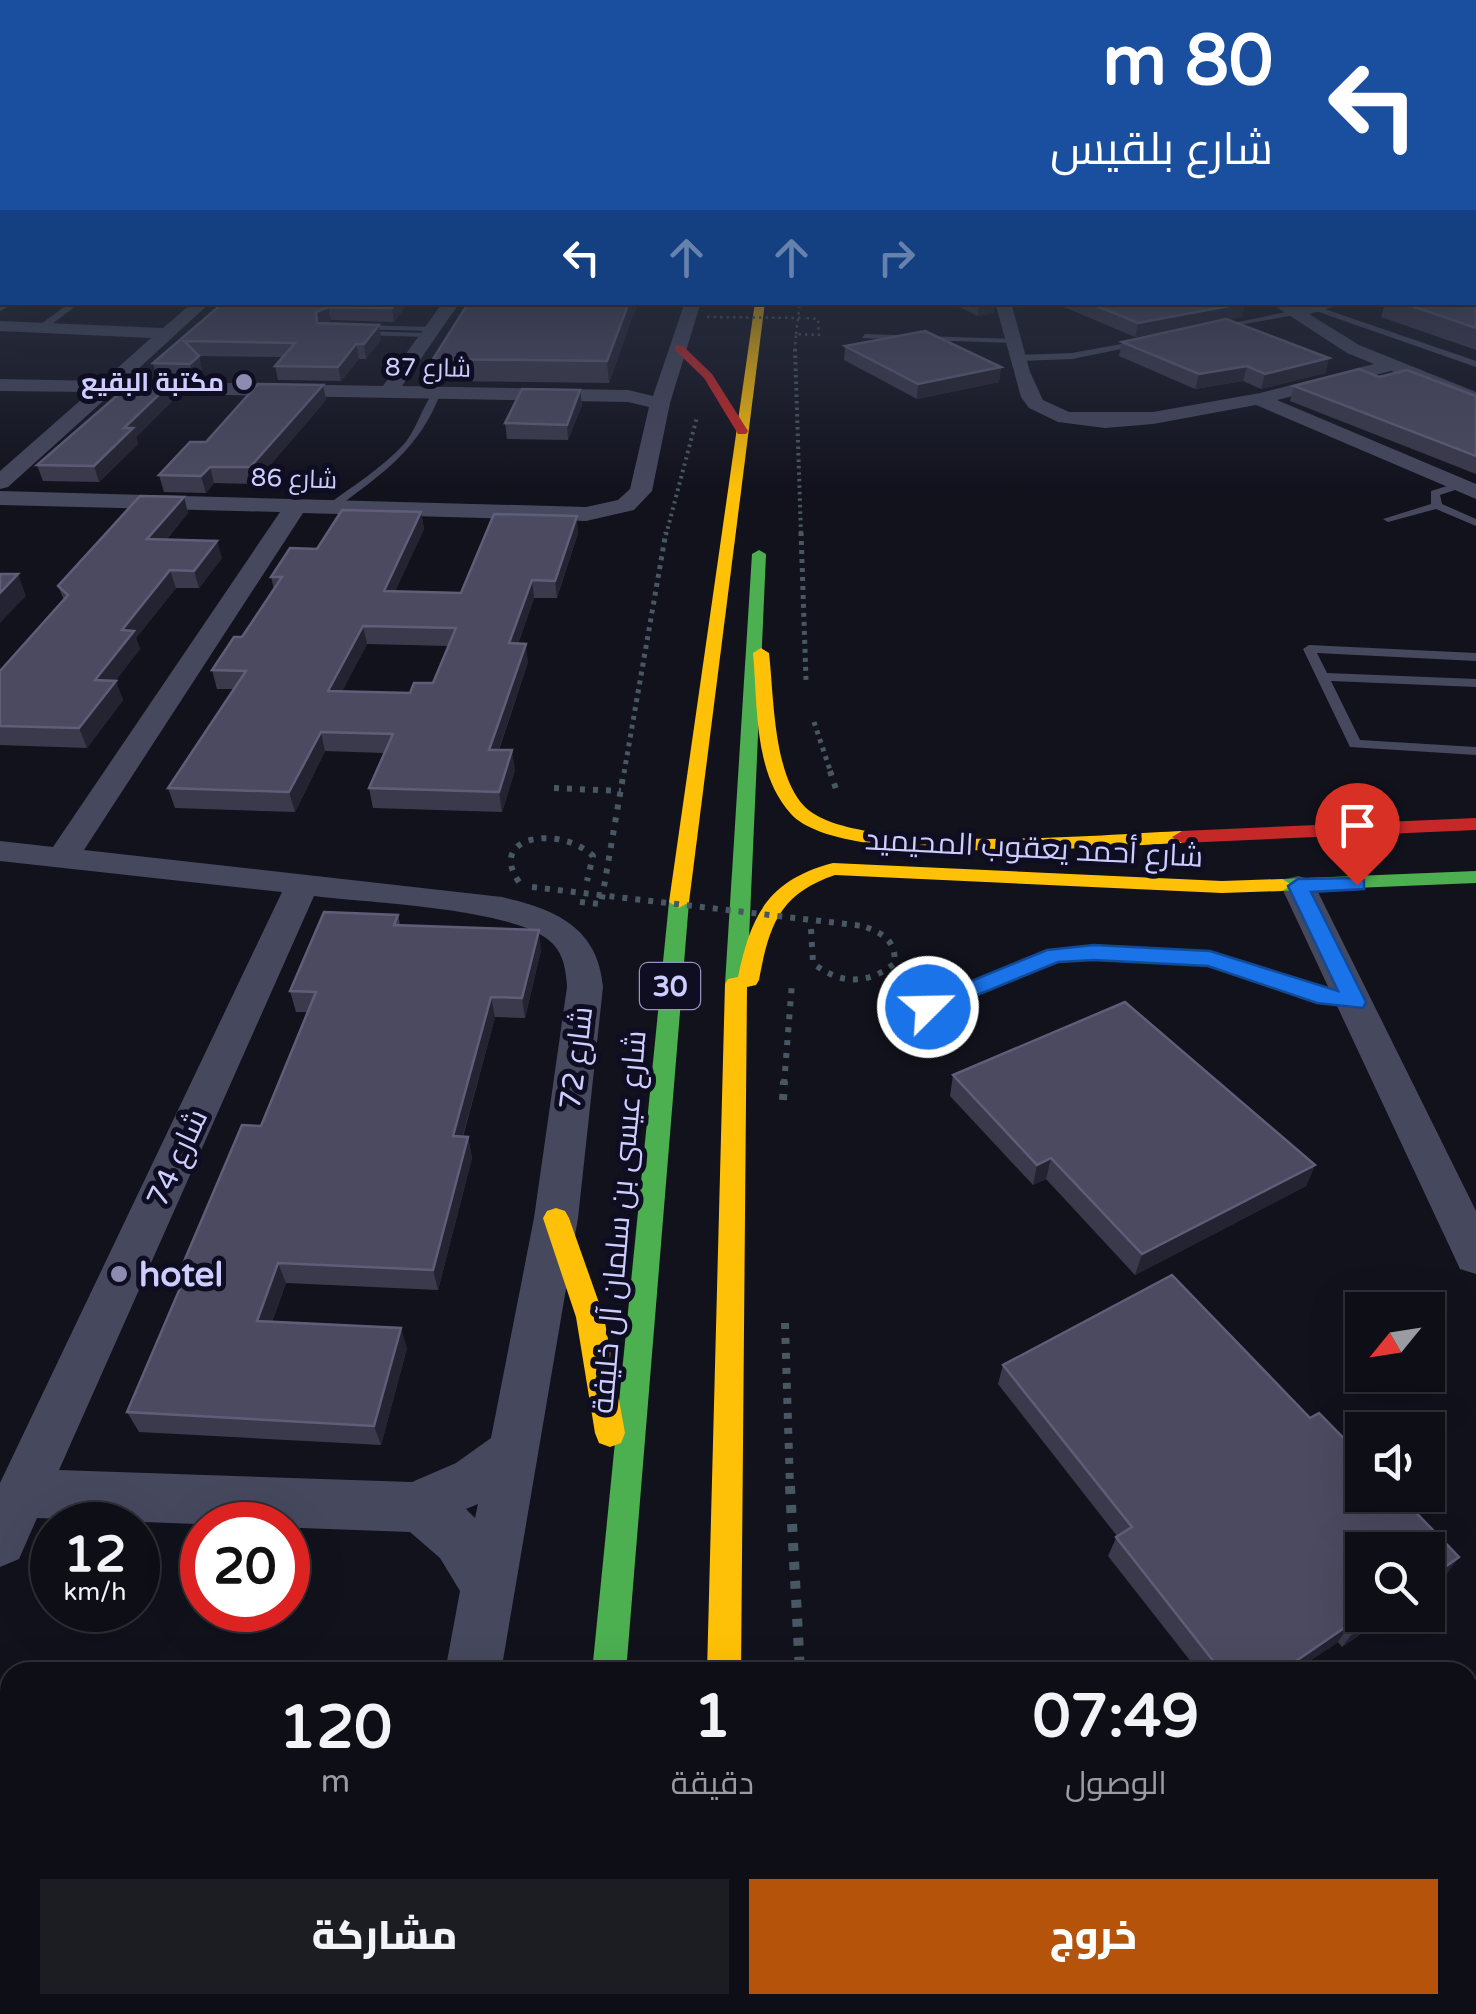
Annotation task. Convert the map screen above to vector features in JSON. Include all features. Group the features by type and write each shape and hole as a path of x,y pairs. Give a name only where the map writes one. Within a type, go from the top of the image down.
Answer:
{"main road":[{"name":"شارع عيسى بن سلمان آل خليفة","path":"610,1662 677,913 760,305"},
{"path":"679,348 708,376 742,432"},
{"name":"30","path":"724,1662 732,1068 760,538"},
{"name":"شارع أحمد يعقوب المحيميد","path":"755,617 780,778 788,798 818,825 873,839 1104,838 1476,824"},
{"path":"1434,827 1476,839"},
{"path":"1104,838 1086,848 1083,862 1094,875 1114,884"},
{"name":"شارع أحمد يعقوب المحيميد","path":"732,1068 756,931 778,894 796,880 849,868 1114,884 1298,886 1476,877"},
{"path":"556,1218 590,1317 622,1507"}],"street":[{"path":"0,482 201,305"},
{"path":"389,391 450,305"},
{"path":"1003,305 1030,397 1037,405 1086,423 1139,422 1388,366"},
{"path":"1284,308 1329,305"},
{"path":"1284,308 1388,366 1476,400"},
{"path":"662,396 679,348 700,310"},
{"path":"0,326 168,334"},
{"name":"شارع 87","path":"0,385 662,396"},
{"name":"شارع 86","path":"0,498 586,514 620,507 638,496 662,396"},
{"path":"1254,397 1468,489"},
{"path":"62,858 296,506"},
{"name":"شارع 72","path":"0,852 303,884 527,914 554,925 573,943 584,967 585,986 556,1218 475,1662"},
{"name":"شارع 74","path":"0,1541 303,884"},
{"path":"1298,886 1471,1233"},
{"path":"413,1507 464,1486 514,1452"},
{"path":"23,1493 413,1507 435,1516 454,1534 488,1590"}],"lane":[{"path":"41,328 73,305"},
{"path":"1200,331 1284,308"},
{"path":"1316,308 1476,364"},
{"path":"346,330 431,332"},
{"path":"866,336 1072,356 1164,338"},
{"path":"331,507 415,440 427,424 437,392"},
{"path":"1438,506 1435,494 1468,489"},
{"path":"1388,519 1438,506 1476,523"},
{"path":"1476,657 1309,648 1355,744 1476,752"},
{"path":"1324,677 1476,683"},
{"path":"893,1022 1032,964 1075,953 1210,958 1317,995 1355,1002"}],"path":[{"path":"580,902 601,904 668,521 708,376 707,336 712,305"},
{"path":"800,305 796,334 807,696"},
{"path":"700,310 818,318 819,335 796,334"},
{"path":"812,714 846,816 873,839"},
{"path":"554,788 621,792"},
{"path":"587,881 593,856 574,839 542,837 524,842 507,862 518,881 532,887 863,926 884,934 895,948 894,963 881,976 863,981 824,974 812,963 808,928 801,942"},
{"path":"782,1120 793,970"},
{"path":"785,1314 799,1662"}],"building":[{"path":"221,305 394,305 328,307 316,312 317,323 379,325 364,344 356,344 338,367 275,366 295,343 184,341 199,356 190,364 153,363"},
{"path":"467,305 628,305 607,361 433,359"},
{"path":"1094,305 1234,305 1138,323"},
{"path":"1409,305 1476,305 1476,328"},
{"path":"1226,319 1329,358 1265,374 1247,366 1199,374 1122,342"},
{"path":"925,331 1001,367 918,384 845,346"},
{"path":"1359,369 1379,377 1407,370 1476,396 1476,456 1294,386"},
{"path":"171,383 124,428 133,428 94,466 37,465 128,386"},
{"path":"258,384 323,385 250,467 210,467 201,476 159,475 190,442 206,442"},
{"path":"522,389 580,390 567,425 505,423"},
{"path":"140,496 184,497 147,539 217,541 194,571 170,570 122,630 134,631 95,680 116,681 79,728 0,726 0,671 68,595 58,586"},
{"path":"342,510 421,512 384,591 461,593 494,514 577,516 555,581 532,580 509,643 526,644 489,750 512,750 499,792 369,788 393,734 321,732 289,792 168,788 246,671 212,670 234,637 242,637 282,577 271,577 290,548 317,549","holes":["363,626 456,628 433,683 414,683 410,693 328,691"]},
{"path":"0,574 18,574 0,593"},
{"path":"324,912 398,915 394,925 539,930 522,998 491,997 453,1136 468,1137 433,1270 278,1263 257,1321 401,1328 374,1426 127,1412 184,1279 177,1278 242,1125 261,1126 316,992 290,991"},
{"path":"1125,1002 1315,1165 1142,1254 1051,1158 1037,1165 953,1075"},
{"path":"1172,1275 1310,1418 1319,1413 1345,1440 1345,1512 1415,1512 1435,1532 1345,1532 1345,1627 1295,1662 1214,1662 1116,1537 1132,1527 1003,1365"},
{"path":"1445,1543 1459,1557 1445,1567"}],"traffic: fast":[{"path":"736,984 759,554"},
{"path":"1282,885 1476,877"},
{"path":"610,1662 679,902"}],"traffic: slow":[{"path":"679,902 760,305"},
{"path":"761,653 769,737 780,778 800,813 826,828 922,842 1041,843 1182,837"},
{"path":"748,980 757,940 771,908 795,885 833,869 1222,887 1282,885"},
{"path":"724,1662 736,984"},
{"path":"556,1218 590,1317 610,1433"}],"traffic: jam":[{"path":"679,348 708,376 742,431"},
{"path":"1182,837 1476,824"}],"place":[{"name":"مكتبة البقيع","path":"244,382"},
{"name":"hotel","path":"119,1274"}],"route":[{"path":"928,1007 1055,956 1094,952 1210,958 1317,995 1355,1002 1298,886 1357,885"}]}
